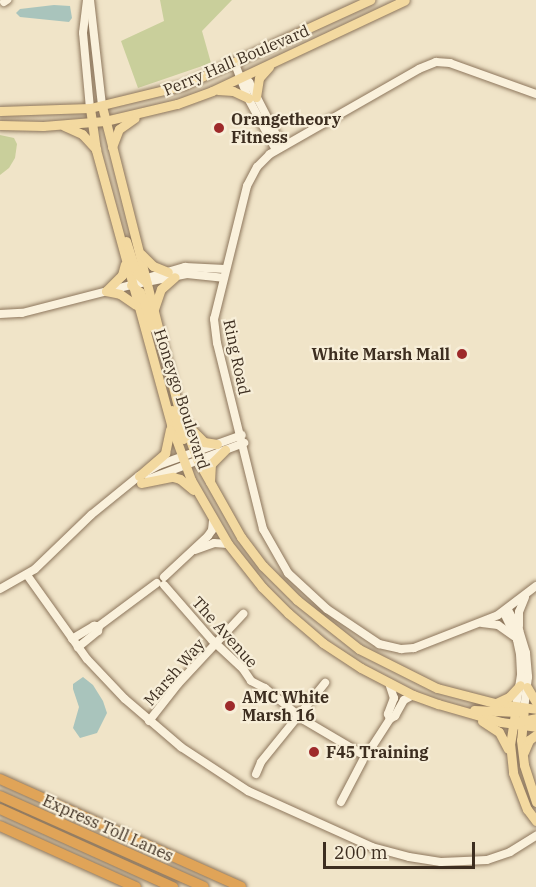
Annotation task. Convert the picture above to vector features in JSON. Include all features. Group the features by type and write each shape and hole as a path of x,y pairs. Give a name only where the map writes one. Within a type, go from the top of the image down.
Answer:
{"highway":[{"path":"0,779 241,887"},
{"name":"Express Toll Lanes","path":"0,796 204,887"},
{"name":"Express Toll Lanes","path":"0,809 173,887"},
{"path":"0,826 136,887"}],"main road":[{"name":"Perry Hall Boulevard","path":"0,111 90,108 184,86 370,0"},
{"name":"Perry Hall Boulevard","path":"0,125 62,125 105,121 143,114 212,91 405,0"},
{"path":"212,91 233,91 252,98 259,78 274,62"},
{"name":"Honeygo Boulevard","path":"102,106 145,280 183,420 189,458 200,497 228,544 262,588 288,613 323,643 389,683 414,695 466,713 519,716 536,710"},
{"name":"Honeygo Boulevard","path":"90,108 96,150 171,425 189,458 211,488 230,521 263,566 305,608 346,640 389,666 437,688 494,704 536,727"},
{"path":"112,147 119,129 143,114"},
{"path":"62,125 82,134 96,150"},
{"path":"112,208 145,280"},
{"path":"139,253 153,266 171,274 161,288 154,311"},
{"path":"106,291 122,275 125,260"},
{"path":"131,285 140,292 172,384"},
{"path":"106,291 120,294 137,305"},
{"path":"160,387 168,398 189,458 230,521"},
{"path":"183,420 196,437 221,447 211,464 211,488"},
{"path":"140,480 165,453 171,425"},
{"path":"140,480 165,477 180,479 200,497"},
{"path":"288,613 305,608"},
{"path":"494,704 523,686 536,702"},
{"path":"456,709 536,718"},
{"path":"466,713 499,732 506,741 516,783 536,821"},
{"path":"519,716 523,757 536,802"},
{"path":"511,759 519,716"},
{"path":"523,757 529,740 536,735"}],"street":[{"name":"Honeygo Boulevard","path":"88,0 102,106"},
{"name":"Honeygo Boulevard","path":"88,0 83,33 90,108"},
{"name":"Ring Road","path":"536,94 450,63 436,62 419,69 279,148 261,162 249,180 215,310 215,330 243,439 258,514 276,555 300,586 339,619 373,641 401,649 424,646 506,611 536,586"},
{"path":"235,64 279,148"},
{"path":"252,98 273,130 279,148"},
{"path":"273,130 287,138 303,134"},
{"path":"0,314 33,311 199,266 224,274"},
{"path":"0,589 45,561 91,515 125,488 189,458 243,439"},
{"path":"195,550 196,545 212,530 213,521"},
{"path":"72,639 94,626 99,626 162,582 195,550 214,543 228,544"},
{"path":"27,574 72,639 102,675 149,721 206,766 248,791 348,837 394,854 441,862 473,862 501,856 536,836"},
{"name":"The Avenue","path":"162,582 216,644 240,666 251,681 265,687 298,716 363,756"},
{"path":"519,716 527,660 519,630 519,612 526,595"},
{"path":"506,611 519,630"},
{"path":"506,611 517,640 523,686"},
{"name":"Marsh Way","path":"149,721 178,684 243,614"},
{"path":"480,623 505,628 517,640"},
{"path":"78,646 98,631 99,626"},
{"path":"256,774 261,762 325,683"},
{"path":"389,683 394,698 388,714 390,719"},
{"path":"341,802 363,756 390,719 395,716 404,700 414,695"}],"green space":[{"path":"160,0 232,0 202,31 211,63 138,88 121,41 164,21"},
{"path":"0,135 14,138 17,144 15,158 9,168 0,175"}],"water":[{"path":"54,5 70,6 72,18 69,22 20,17 16,13 20,9"},
{"path":"83,677 93,685 107,713 97,733 80,738 73,728 79,707 73,684"}],"place":[{"name":"Orangetheory Fitness","path":"219,128"},
{"name":"White Marsh Mall","path":"462,354"},
{"name":"AMC White Marsh 16","path":"230,706"},
{"name":"F45 Training","path":"314,752"}]}
